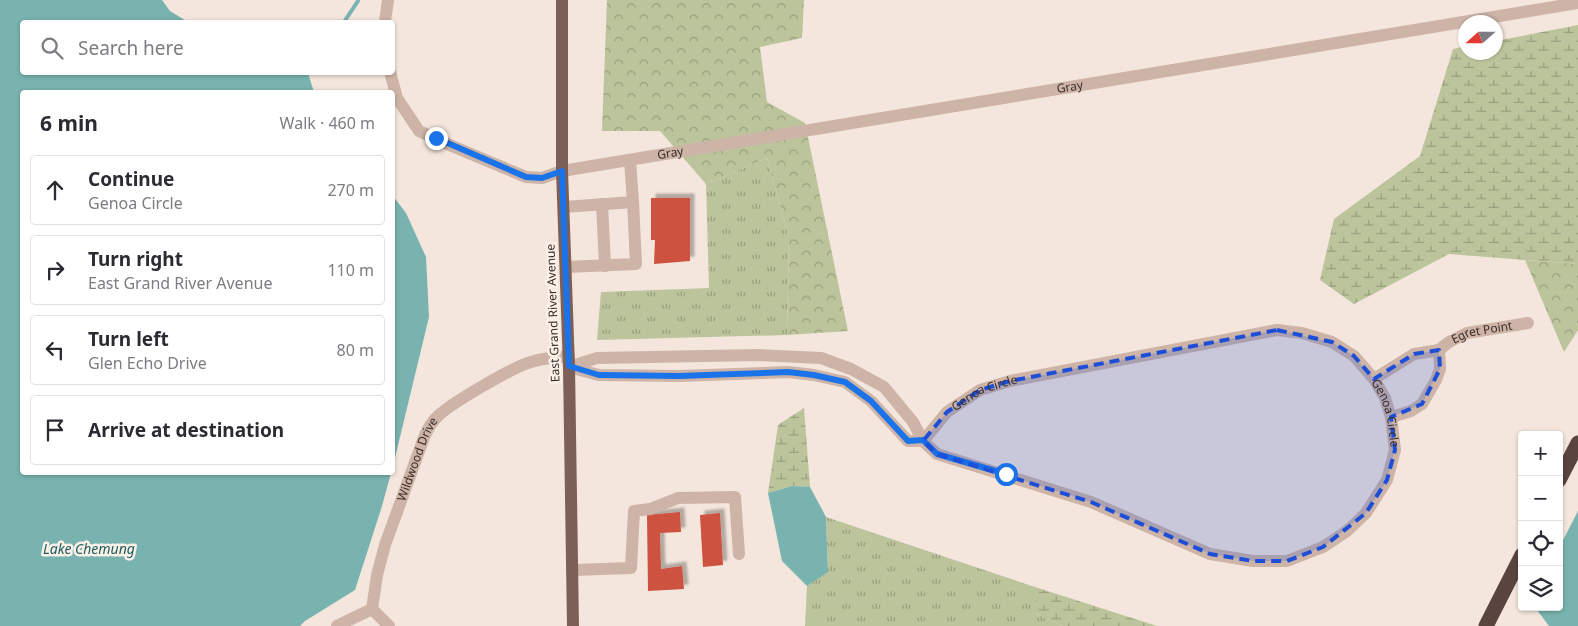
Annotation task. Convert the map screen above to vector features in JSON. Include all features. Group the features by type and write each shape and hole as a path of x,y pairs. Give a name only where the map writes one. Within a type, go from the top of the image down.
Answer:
{"highway":[{"path":"1561,476 1578,443"},
{"path":"1486,626 1518,563"}],"main road":[{"name":"East Grand River Avenue","path":"562,0 562,171 569,362 573,626"}],"street":[{"path":"385,20 387,0"},
{"name":"Gray","path":"395,91 397,98 419,131 526,177 542,178 562,171 1578,3"},
{"name":"Gray","path":"391,75 395,90"},
{"path":"566,268 636,264 630,160"},
{"path":"564,207 633,202"},
{"path":"602,204 605,266"},
{"name":"Egret Point","path":"1374,379 1414,354 1439,350 1449,342 1467,333 1528,323"},
{"name":"Genoa Circle","path":"569,362 597,358 758,355 821,358 851,370 884,387 913,422 923,440 937,454 1091,502 1210,554 1253,561 1287,561 1323,547 1347,531 1366,513 1386,480 1395,450 1391,417 1385,398 1374,379 1354,356 1332,342 1302,333 1277,330 1010,381 980,390 947,412 923,440 908,441 871,401 845,382 814,375 788,372 638,376 599,375 569,362"},
{"name":"Egret Point","path":"1391,417 1422,404 1436,380 1440,368 1439,350"},
{"path":"757,374 758,355"},
{"path":"638,357 638,376"},
{"name":"Wildwood Drive","path":"372,609 377,575 385,545 422,443 428,428 436,417 521,365 544,358 569,362"},
{"path":"845,382 851,370"},
{"path":"572,570 631,568 634,511 650,509 678,498 735,497 739,554"},
{"path":"337,626 372,609 389,626"}],"highlighted area":[{"path":"1277,330 1332,342 1354,356 1374,379 1414,354 1439,350 1440,369 1422,404 1391,417 1395,450 1387,480 1366,513 1323,547 1287,561 1253,561 1210,554 1091,502 937,454 923,441 947,412 980,390 1010,381"}],"green space":[{"path":"607,0 804,0 802,38 760,47 767,102 805,123 848,331 787,335 789,238 767,158 706,184 660,131 602,131"},
{"path":"1578,25 1578,264 1449,254 1354,304 1320,280 1334,219 1420,156 1453,49 1458,48 1458,60 1503,60 1503,40"},
{"path":"767,158 789,238 787,335 597,340 601,292 709,288 706,184"},
{"path":"1525,260 1578,264 1578,330 1564,352"},
{"path":"804,408 810,487 792,486 768,493 778,425"},
{"path":"826,517 1035,587 1035,613 1062,626 805,626 807,586 828,571"},
{"path":"1035,587 1157,626 1062,626 1035,613"}],"water":[{"name":"Lake Chemung","path":"0,0 162,0 170,11 185,20 20,20 20,75 309,75 313,90 20,90 20,475 390,475 355,590 300,626 0,626"},
{"path":"395,199 406,213 426,257 429,317 395,458"},
{"path":"792,486 810,487 826,517 828,572 807,586 782,561 768,493"},
{"path":"1578,511 1578,626 1549,626 1538,611 1563,611 1563,540"}],"building":[{"path":"651,198 690,198 690,261 654,264 655,240 651,240"},
{"path":"680,512 681,532 660,533 661,569 682,566 684,589 648,591 647,515"},
{"path":"720,513 723,565 703,567 700,515"}],"waterway":[{"path":"345,20 358,1"}],"route":[{"path":"436,138 526,177 542,178 562,171 569,366 599,375 679,376 788,372 814,375 845,382 871,401 908,441 923,440 937,454 1006,474"}]}
